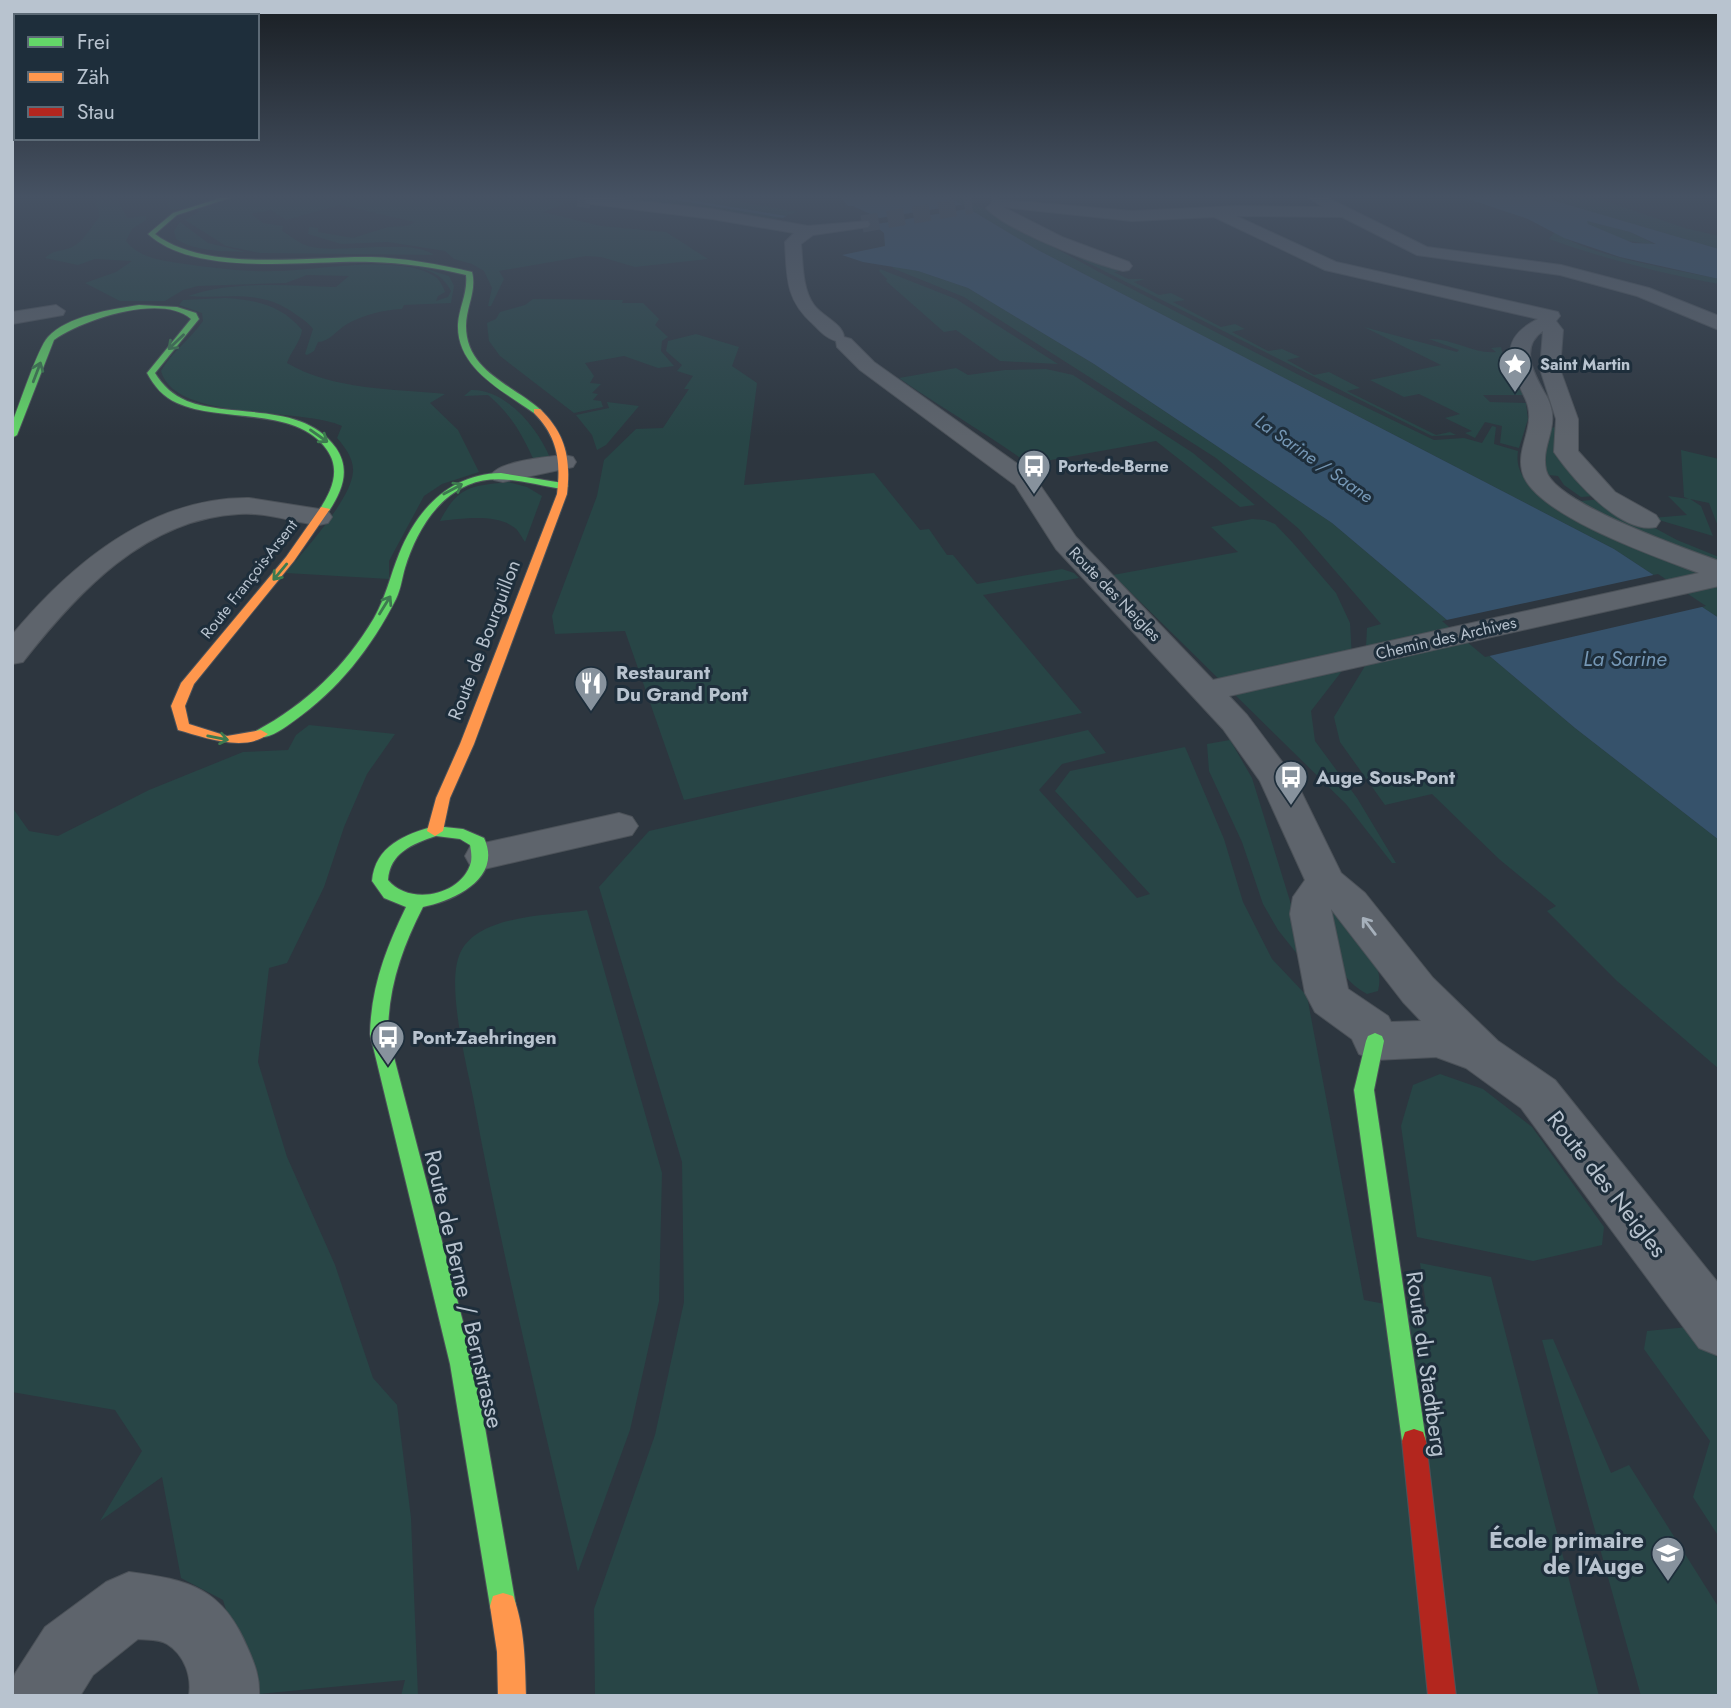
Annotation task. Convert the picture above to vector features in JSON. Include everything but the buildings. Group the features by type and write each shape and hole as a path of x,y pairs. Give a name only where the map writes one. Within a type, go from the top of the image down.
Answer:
{"main road":[{"path":"470,278 462,334 474,362 542,416 561,439 564,474"},
{"name":"Route François-Arsent","path":"12,435 50,339 63,328 84,319 118,310 152,307 184,310 195,319 188,331 159,358 150,373 167,395 190,405 286,421 307,428 326,439 338,454 343,472 335,494 292,557 190,680 178,706 183,727 213,739 231,741 270,733 290,721 335,678 364,640 393,593 402,562 434,503 446,491 461,484 503,475"},
{"name":"Route de Bourguillon","path":"435,831 443,798 467,744 564,474"},
{"path":"435,831 450,831 474,839 482,847 484,856 481,869 471,881 455,892 417,902 401,900 389,894 381,885 379,875 382,863 391,852 403,843 435,831"},
{"name":"Route de Berne / Bernstrasse","path":"417,902 391,951 380,989 377,1017 379,1034 463,1364 511,1652 512,1696"},
{"name":"Route du Stadtberg","path":"1375,1041 1364,1090 1420,1484 1442,1696"}],"street":[{"name":"Route des Neigles","path":"796,278 806,308 867,366 981,446 1024,480 1066,543 1148,626 1235,722 1277,779 1326,881 1351,903 1407,976 1482,1054 1538,1094 1719,1328"},
{"path":"1387,278 1556,310"},
{"path":"1584,278 1556,310 1531,330 1519,345 1518,359 1542,414 1542,427 1533,453 1536,476 1559,500 1711,573"},
{"path":"1591,278 1657,297 1719,324"},
{"path":"1556,310 1550,369 1567,419 1566,452 1606,497 1656,526 1711,573"},
{"path":"12,318 56,311"},
{"path":"503,475 535,466 564,474"},
{"path":"12,655 94,568 127,541 161,523 195,512 236,506 257,506 319,517"},
{"name":"Chemin des Archives","path":"1206,691 1711,573"},
{"path":"484,856 619,826"},
{"path":"1326,881 1314,897 1310,915 1327,993 1330,1000 1372,1029 1375,1041"},
{"path":"1375,1041 1377,1031 1405,1010 1413,990 1407,976"},
{"name":"Route des Neigles","path":"1375,1041 1436,1039 1482,1054"},
{"path":"40,1696 69,1651 129,1605 183,1614 213,1648 228,1683 224,1696"}],"green space":[{"path":"100,278 300,278 286,283 198,286 183,290 165,301 120,301 85,283"},
{"path":"347,278 436,278 445,292 438,296 436,301 448,297 451,291 440,278 450,278 454,286 451,303 404,305 402,309 367,316 347,324 326,340 318,342 314,351 307,355 305,354 313,329 303,319 279,304 254,297 188,296 242,286 336,287"},
{"path":"487,278 503,278 491,306 488,306 492,288"},
{"path":"902,278 956,299 1058,364 1000,361 956,330 944,332 886,281"},
{"path":"916,278 938,278 968,288 1094,364 1332,523 1575,728 1719,840 1719,1069 1617,981 1547,911 1556,906 1499,859 1432,794 1385,805 1340,742 1334,717 1365,666 1367,628 1381,624 1299,529 1216,458 964,297"},
{"path":"1091,278 1110,278 1301,376 1434,440 1464,438 1482,443 1492,426 1496,427 1494,444 1518,451 1519,469 1529,484 1719,576 1719,618 1614,549"},
{"path":"1118,278 1145,279 1134,282 1159,295 1171,293 1185,300 1173,302 1221,327 1235,324 1245,329 1232,332 1268,351 1282,349 1300,357 1287,360 1314,375 1329,372 1360,388 1347,391 1436,435 1450,432 1456,435 1432,436"},
{"path":"1688,278 1713,278 1719,279 1719,284"},
{"path":"225,298 267,305 294,322 302,330 287,363 305,372 324,379 364,387 445,394 430,403 458,430 479,472 442,484 424,496 389,561 389,579 286,573 336,510 350,483 352,462 337,438 342,426 323,420 214,406 189,398 171,387 161,371 170,357 203,321 202,313 179,305 183,300"},
{"path":"533,299 623,300 622,303 643,303 659,319 655,325 668,337 662,341 661,351 674,366 658,368 624,356 585,363 594,376 590,383 601,384 592,393 598,394 593,400 601,401 603,407 574,413 500,356 489,341 487,323 496,319 500,312 525,305"},
{"path":"1364,327 1457,352 1459,350 1429,339 1487,352 1496,352 1491,348 1501,347 1505,363 1523,395 1483,395 1490,402 1530,403 1526,404 1528,419 1519,448 1500,443 1502,426 1485,422 1475,438 1465,433 1472,431 1445,418 1460,414 1419,394 1404,397 1370,380 1441,365"},
{"path":"696,334 739,347 732,366 757,383 744,485 874,473 920,530 929,529 947,555 953,555 977,584 1062,569 1074,573 1079,578 983,595 1082,713 684,800 625,631 555,634 552,616 597,496 604,460 636,429 663,428 689,389 684,389 693,376 677,371 682,365 666,351 668,341"},
{"path":"956,368 968,375 1005,370 1046,369 1073,375 1193,453 1255,505 1240,507 1156,441 1029,464 899,378"},
{"path":"471,390 497,396 520,413 538,435 550,458 536,465 521,435 504,410 488,395 464,396"},
{"path":"607,402 639,406 606,445 597,450 592,435 576,415 609,408"},
{"path":"1556,427 1596,496 1581,497 1564,485 1558,476 1549,475 1545,464 1546,452 1551,428"},
{"path":"1681,450 1719,459 1719,529 1709,503 1690,499 1701,506 1713,536 1652,518 1687,515 1668,496 1689,499 1684,497"},
{"path":"508,482 527,487 542,496 525,542 515,528 498,520 479,518 440,521 460,494 475,487"},
{"path":"1565,492 1581,501 1601,499 1677,540 1719,557 1719,561 1617,522"},
{"path":"1252,519 1275,524 1293,543 1336,593 1350,623 1352,658 1311,711 1315,741 1357,798 1396,863 1392,863 1346,804 1113,575 1238,552 1211,527"},
{"path":"309,725 395,734 367,774 344,827 324,887 287,963 269,968 258,1062 287,1157 335,1265 373,1378 397,1405 411,1518 418,1696 401,1696 405,1680 259,1694 237,1646 223,1600 181,1578 162,1477 100,1521 142,1451 115,1410 12,1392 12,807 29,831 58,836 149,790 243,752 288,750 296,735"},
{"path":"1088,730 1106,753 1062,764 1039,790 1137,898 1150,894 1055,791 1070,771 1185,747 1224,839 1243,902 1272,959 1307,996 1364,1300 1427,1312 1420,1263 1491,1277 1599,1696 595,1696 594,1609 655,1435 684,1302 682,1162 599,887 649,831"},
{"path":"1230,740 1252,778 1302,940 1302,960 1278,930 1263,904 1242,842 1209,771 1207,744"},
{"path":"1328,905 1355,933 1372,956 1380,979 1378,991 1367,994 1355,986 1339,967 1332,944"},
{"path":"587,910 662,1173 659,1301 630,1430 578,1572 496,1216 462,1045 455,987 459,956 467,942 480,932 514,920"},
{"path":"1440,1074 1483,1089 1532,1127 1604,1227 1602,1245 1533,1261 1417,1237 1401,1126 1413,1085"},
{"path":"1688,1327 1700,1335 1719,1360 1719,1537 1693,1497 1710,1441 1644,1349 1647,1331"},
{"name":"École primaire de l'Auge","path":"1553,1339 1611,1473 1629,1465 1719,1608 1719,1696 1641,1696 1542,1340"}],"water":[{"name":"La Sarine","path":"938,278 1091,278 1614,549 1719,618 1719,840 1575,728 1332,523 1094,364 968,288"}],"pier":[{"path":"1658,574 1706,606 1485,657 1442,621"}],"traffic: fast":[{"path":"470,278 462,323 467,352 486,375 537,411"},
{"path":"12,435 50,339 64,329 99,314 139,307 177,309 193,315 195,319 151,373 158,384 170,396 187,404 291,422 310,429 325,440 336,455 340,469 336,489 325,509"},
{"path":"261,734 302,709 320,694 353,658 391,597 405,551 420,523 451,490 464,483 490,476 563,486"},
{"path":"435,831 463,834 478,842 480,860 473,875 460,888 442,897 424,901 405,900 390,894 380,881 384,861 397,847 435,831"},
{"path":"417,902 384,982 379,1034 462,1364 503,1606"},
{"path":"1375,1041 1364,1090 1414,1441"}],"traffic: slow":[{"path":"435,831 443,798 467,744 562,494 562,448 553,429 537,411"},
{"path":"261,734 227,740 183,727 178,706 188,683 290,559 325,509"},
{"path":"503,1606 511,1652 512,1696"}],"traffic: jam":[{"path":"1414,1441 1442,1696"}],"place":[{"name":"Saint Martin","path":"1515,394"},
{"name":"Porte-de-Berne","path":"1034,496"},
{"name":"Restaurant Du Grand Pont","path":"591,713"},
{"name":"Auge Sous-Pont","path":"1291,807"},
{"name":"Pont-Zaehringen","path":"388,1067"},
{"name":"École primaire de l'Auge","path":"1668,1583"}],"water label":[{"name":"La Sarine / Saane","path":"1314,459"}]}
